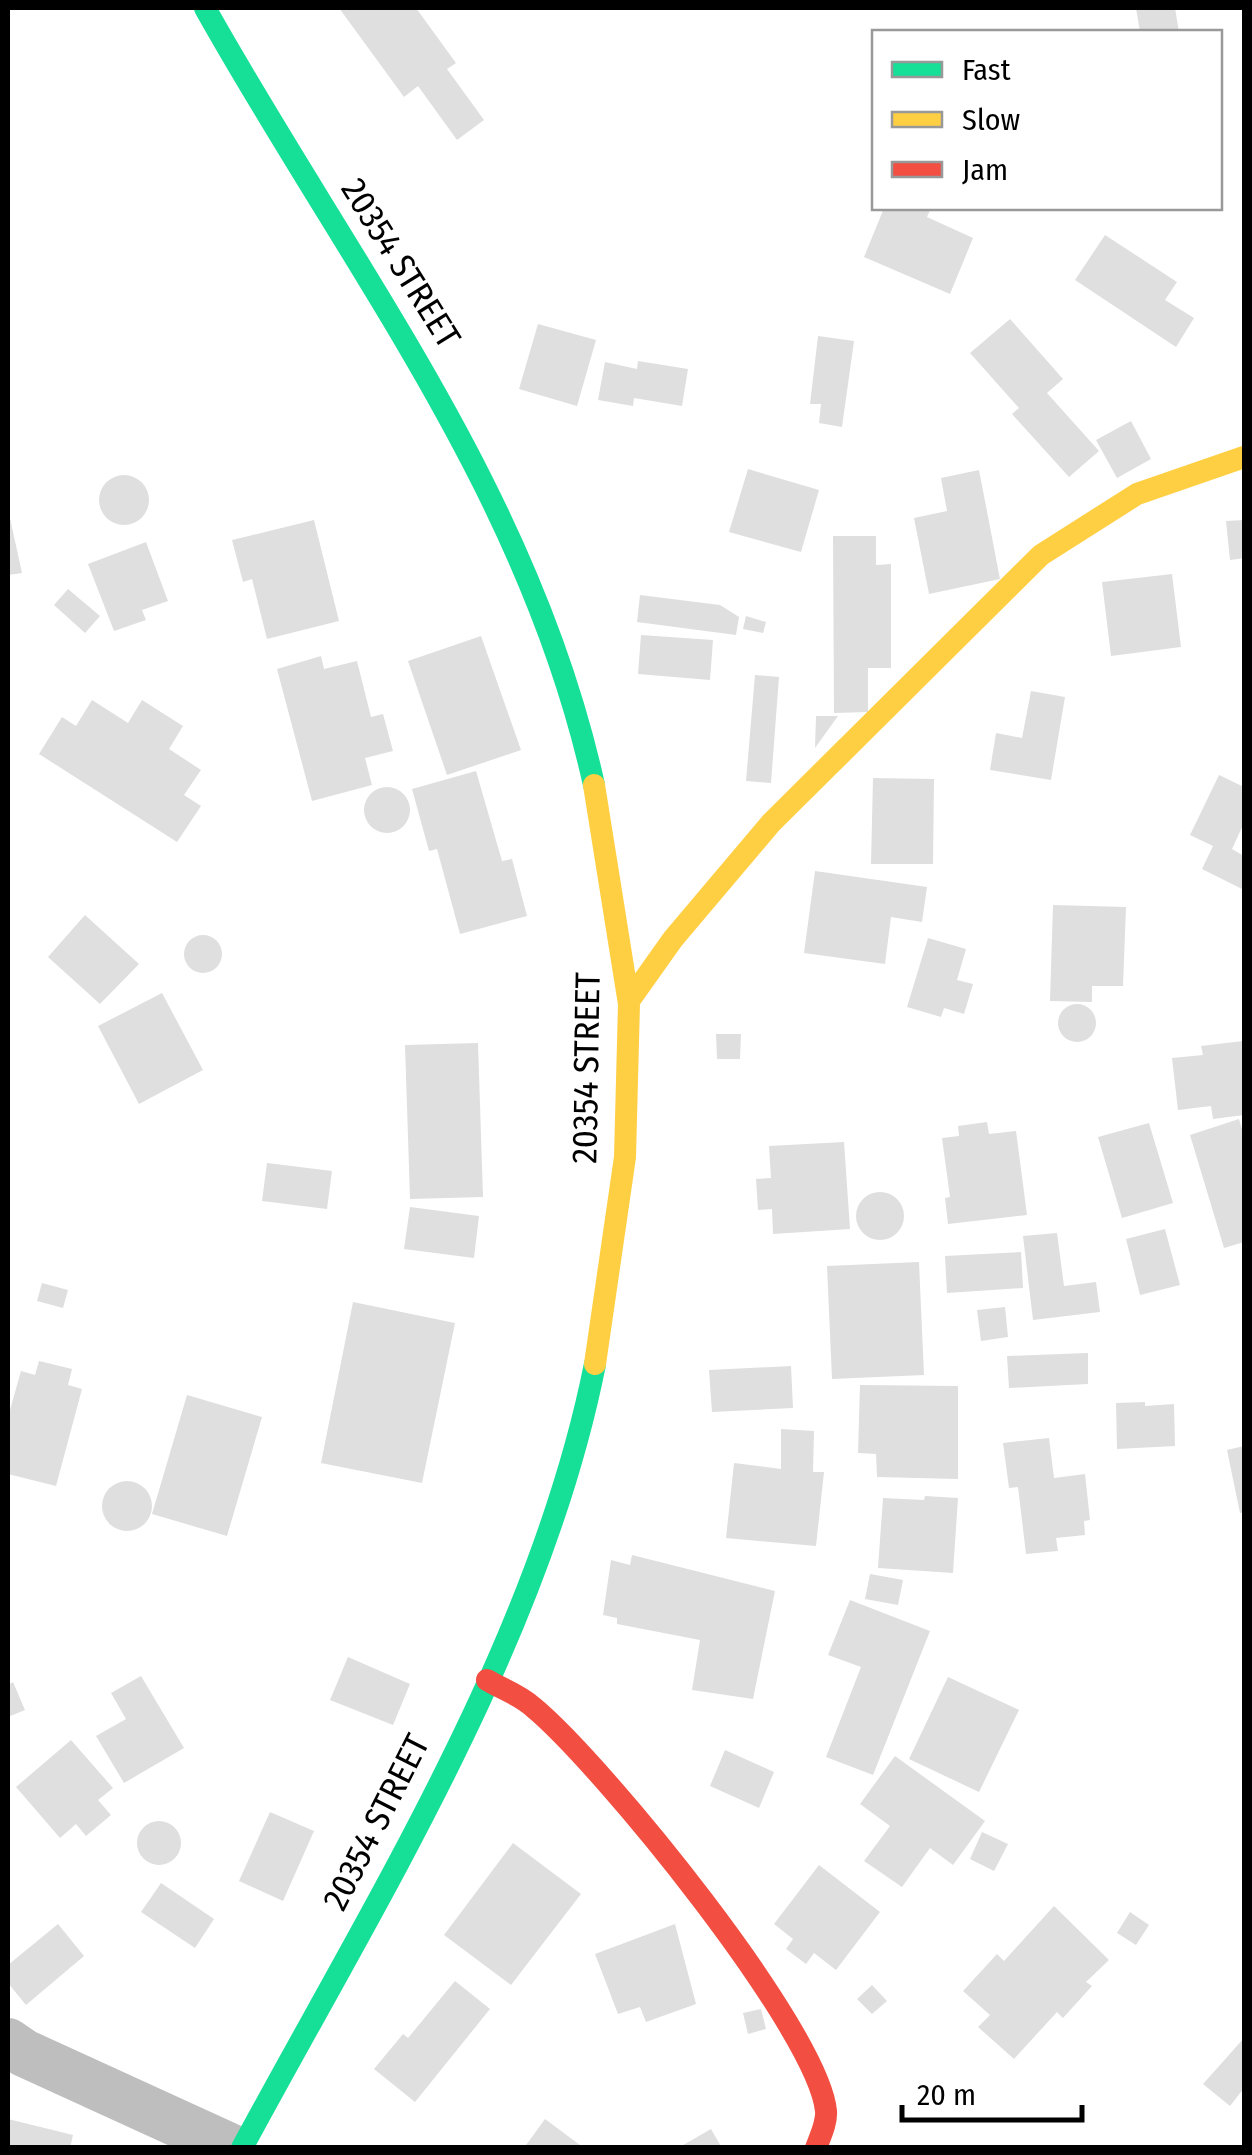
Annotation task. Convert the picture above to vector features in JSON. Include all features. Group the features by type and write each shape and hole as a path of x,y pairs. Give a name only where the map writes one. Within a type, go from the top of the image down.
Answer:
{"street":[{"name":"20354 STREET","path":"205,8 239,71 462,430 512,536 577,707 609,856 629,1001 624,1133 609,1300 582,1428 522,1608 398,1861 242,2148"},
{"path":"629,1001 668,942 762,833 1041,555 1084,521 1158,480 1244,457"},
{"path":"487,1680 536,1708 560,1735 629,1815 798,2034 827,2112 816,2148"},
{"path":"8,2042 55,2068 232,2148"}],"building":[{"path":"339,8 416,8 456,63 447,69 484,120 457,140 418,86 404,97"},
{"path":"1136,8 1175,8 1179,30 1140,30"},
{"path":"883,210 930,210 927,217 973,238 950,294 864,257"},
{"path":"1105,235 1177,282 1165,300 1194,318 1176,347 1075,280"},
{"path":"1010,319 1063,379 1047,393 1099,451 1069,477 1012,414 1019,408 970,353"},
{"path":"538,324 596,340 577,406 519,389"},
{"path":"818,336 854,341 842,427 819,423 821,404 810,404"},
{"path":"638,361 688,369 682,406 634,398 633,406 598,400 605,362 637,369"},
{"path":"1131,421 1151,459 1117,478 1096,440"},
{"path":"748,469 819,490 801,552 729,532"},
{"path":"979,470 1000,579 929,594 914,518 947,511 941,478"},
{"path":"124,475 142,482 149,500 142,518 124,525 106,518 99,500 106,482"},
{"path":"8,509 22,573 8,575"},
{"path":"314,520 339,621 267,639 252,579 243,582 232,540"},
{"path":"1244,520 1244,558 1230,560 1226,521"},
{"path":"833,536 876,536 876,565 891,564 891,668 868,668 868,712 834,713"},
{"path":"146,542 168,601 142,610 146,620 114,631 88,564"},
{"path":"1172,574 1181,647 1111,656 1102,582"},
{"path":"68,589 100,616 85,633 54,605"},
{"path":"640,595 720,605 739,617 736,635 637,622"},
{"path":"746,616 766,622 763,633 743,629"},
{"path":"641,635 713,640 710,680 638,674"},
{"path":"481,636 521,750 447,775 408,661"},
{"path":"321,656 324,669 357,661 371,717 383,714 393,751 365,758 372,785 312,801 277,669"},
{"path":"755,675 779,677 771,783 746,781"},
{"path":"1031,691 1065,697 1051,780 990,770 996,733 1022,738"},
{"path":"92,700 128,723 142,700 183,726 169,749 201,770 184,795 201,806 177,842 39,754 62,717 76,726"},
{"path":"816,716 838,716 815,748"},
{"path":"476,771 502,861 512,859 527,916 460,934 437,849 429,851 412,789"},
{"path":"1219,775 1244,787 1244,823 1232,849 1244,856 1244,890 1202,869 1213,846 1190,835"},
{"path":"873,778 934,779 933,864 871,864"},
{"path":"387,787 403,794 410,810 403,826 387,833 371,826 364,810 371,794"},
{"path":"815,871 927,887 922,922 891,917 885,964 804,953"},
{"path":"1053,905 1126,907 1123,986 1092,986 1092,1002 1050,1001"},
{"path":"85,915 139,964 100,1004 48,957"},
{"path":"203,935 217,940 222,954 217,968 203,973 189,968 184,954 189,940"},
{"path":"928,938 966,949 957,980 973,984 964,1014 944,1008 941,1017 907,1007"},
{"path":"162,993 203,1070 139,1104 98,1026"},
{"path":"1077,1004 1090,1010 1096,1023 1090,1036 1077,1042 1064,1036 1058,1023 1064,1010"},
{"path":"716,1034 741,1034 740,1059 717,1059"},
{"path":"1243,1041 1244,1115 1213,1119 1211,1106 1178,1110 1172,1058 1203,1055 1201,1046"},
{"path":"478,1043 483,1197 410,1199 405,1045"},
{"path":"1239,1119 1244,1136 1244,1242 1224,1248 1190,1135"},
{"path":"987,1122 989,1134 1016,1131 1027,1215 948,1224 945,1198 950,1197 942,1138 959,1136 958,1126"},
{"path":"1149,1123 1173,1203 1122,1218 1098,1137"},
{"path":"844,1142 850,1229 773,1234 772,1209 758,1210 756,1179 771,1178 769,1146"},
{"path":"267,1163 332,1171 327,1209 262,1201"},
{"path":"880,1192 897,1199 904,1216 897,1233 880,1240 863,1233 856,1216 863,1199"},
{"path":"410,1207 479,1216 474,1258 404,1249"},
{"path":"1165,1229 1180,1285 1140,1295 1126,1239"},
{"path":"1057,1233 1064,1286 1096,1282 1100,1312 1033,1320 1023,1236"},
{"path":"1021,1252 1023,1288 947,1293 945,1256"},
{"path":"919,1262 924,1375 832,1379 827,1266"},
{"path":"42,1283 68,1290 63,1308 37,1301"},
{"path":"353,1302 455,1323 422,1483 321,1463"},
{"path":"1005,1307 1008,1337 981,1341 977,1310"},
{"path":"1088,1353 1088,1384 1009,1388 1007,1356"},
{"path":"39,1361 72,1369 68,1385 82,1389 56,1486 8,1474 8,1417 21,1371 35,1375"},
{"path":"791,1366 793,1408 712,1412 709,1370"},
{"path":"860,1385 958,1386 958,1479 877,1477 876,1454 858,1453"},
{"path":"187,1395 262,1417 227,1536 152,1514"},
{"path":"1145,1402 1145,1406 1174,1404 1175,1446 1117,1449 1116,1403"},
{"path":"781,1429 814,1431 813,1472 824,1472 816,1546 726,1538 734,1463 781,1469"},
{"path":"1049,1438 1054,1478 1085,1474 1090,1520 1084,1521 1085,1535 1056,1538 1058,1551 1026,1554 1018,1487 1009,1488 1003,1443"},
{"path":"1244,1446 1244,1512 1240,1513 1227,1450"},
{"path":"127,1481 145,1488 152,1506 145,1524 127,1531 109,1524 102,1506 109,1488"},
{"path":"925,1496 958,1498 953,1573 878,1568 883,1498 924,1500"},
{"path":"632,1555 775,1591 753,1699 692,1690 700,1640 617,1624 617,1618 603,1615 611,1560 630,1565"},
{"path":"870,1574 903,1580 898,1605 865,1599"},
{"path":"850,1600 930,1631 873,1775 826,1757 861,1667 828,1655"},
{"path":"348,1657 410,1684 393,1725 330,1700"},
{"path":"141,1676 184,1748 124,1783 96,1736 126,1719 111,1693"},
{"path":"948,1677 1019,1710 979,1792 909,1759"},
{"path":"13,1682 25,1710 8,1717 8,1685"},
{"path":"71,1740 113,1788 98,1800 111,1815 86,1836 76,1824 60,1838 16,1787"},
{"path":"725,1750 774,1772 759,1808 710,1786"},
{"path":"895,1756 985,1821 953,1865 930,1848 902,1887 864,1861 890,1826 860,1804"},
{"path":"270,1812 314,1831 283,1901 239,1881"},
{"path":"159,1821 174,1828 181,1843 174,1858 159,1865 144,1858 137,1843 144,1828"},
{"path":"982,1832 1008,1844 994,1871 970,1859"},
{"path":"513,1843 581,1894 511,1985 444,1935"},
{"path":"819,1865 880,1912 836,1970 814,1953 806,1964 786,1949 793,1939 774,1924"},
{"path":"161,1883 214,1919 195,1948 141,1912"},
{"path":"1054,1906 1109,1960 1086,1982 1092,1986 1063,2018 1057,2012 1014,2059 978,2027 990,2015 963,1991 997,1954 1004,1961"},
{"path":"1130,1912 1149,1925 1136,1945 1117,1933"},
{"path":"58,1924 84,1956 26,2005 8,1983 8,1965"},
{"path":"675,1924 696,2004 646,2022 640,2007 618,2014 595,1954"},
{"path":"455,1981 490,2009 415,2102 374,2069 403,2034 408,2038"},
{"path":"872,1985 887,2001 872,2014 857,1999"},
{"path":"761,2009 766,2029 748,2034 743,2013"},
{"path":"1244,2038 1244,2088 1230,2106 1203,2084"},
{"path":"8,2119 73,2135 70,2148 8,2148"},
{"path":"545,2119 584,2148 524,2148"},
{"path":"711,2129 722,2148 678,2148"}],"traffic: fast":[{"path":"205,8 429,382 480,477 526,575 565,677 594,785"},
{"path":"242,2148 398,1864 494,1669 535,1569 569,1467 595,1364"}],"traffic: slow":[{"path":"629,1001 673,939 771,823 1041,555 1137,494 1244,457"},
{"path":"594,785 629,1004 625,1157 595,1364"}],"traffic: jam":[{"path":"487,1680 528,1703 565,1737 653,1838 748,1962 814,2072 826,2111 816,2148"}]}
